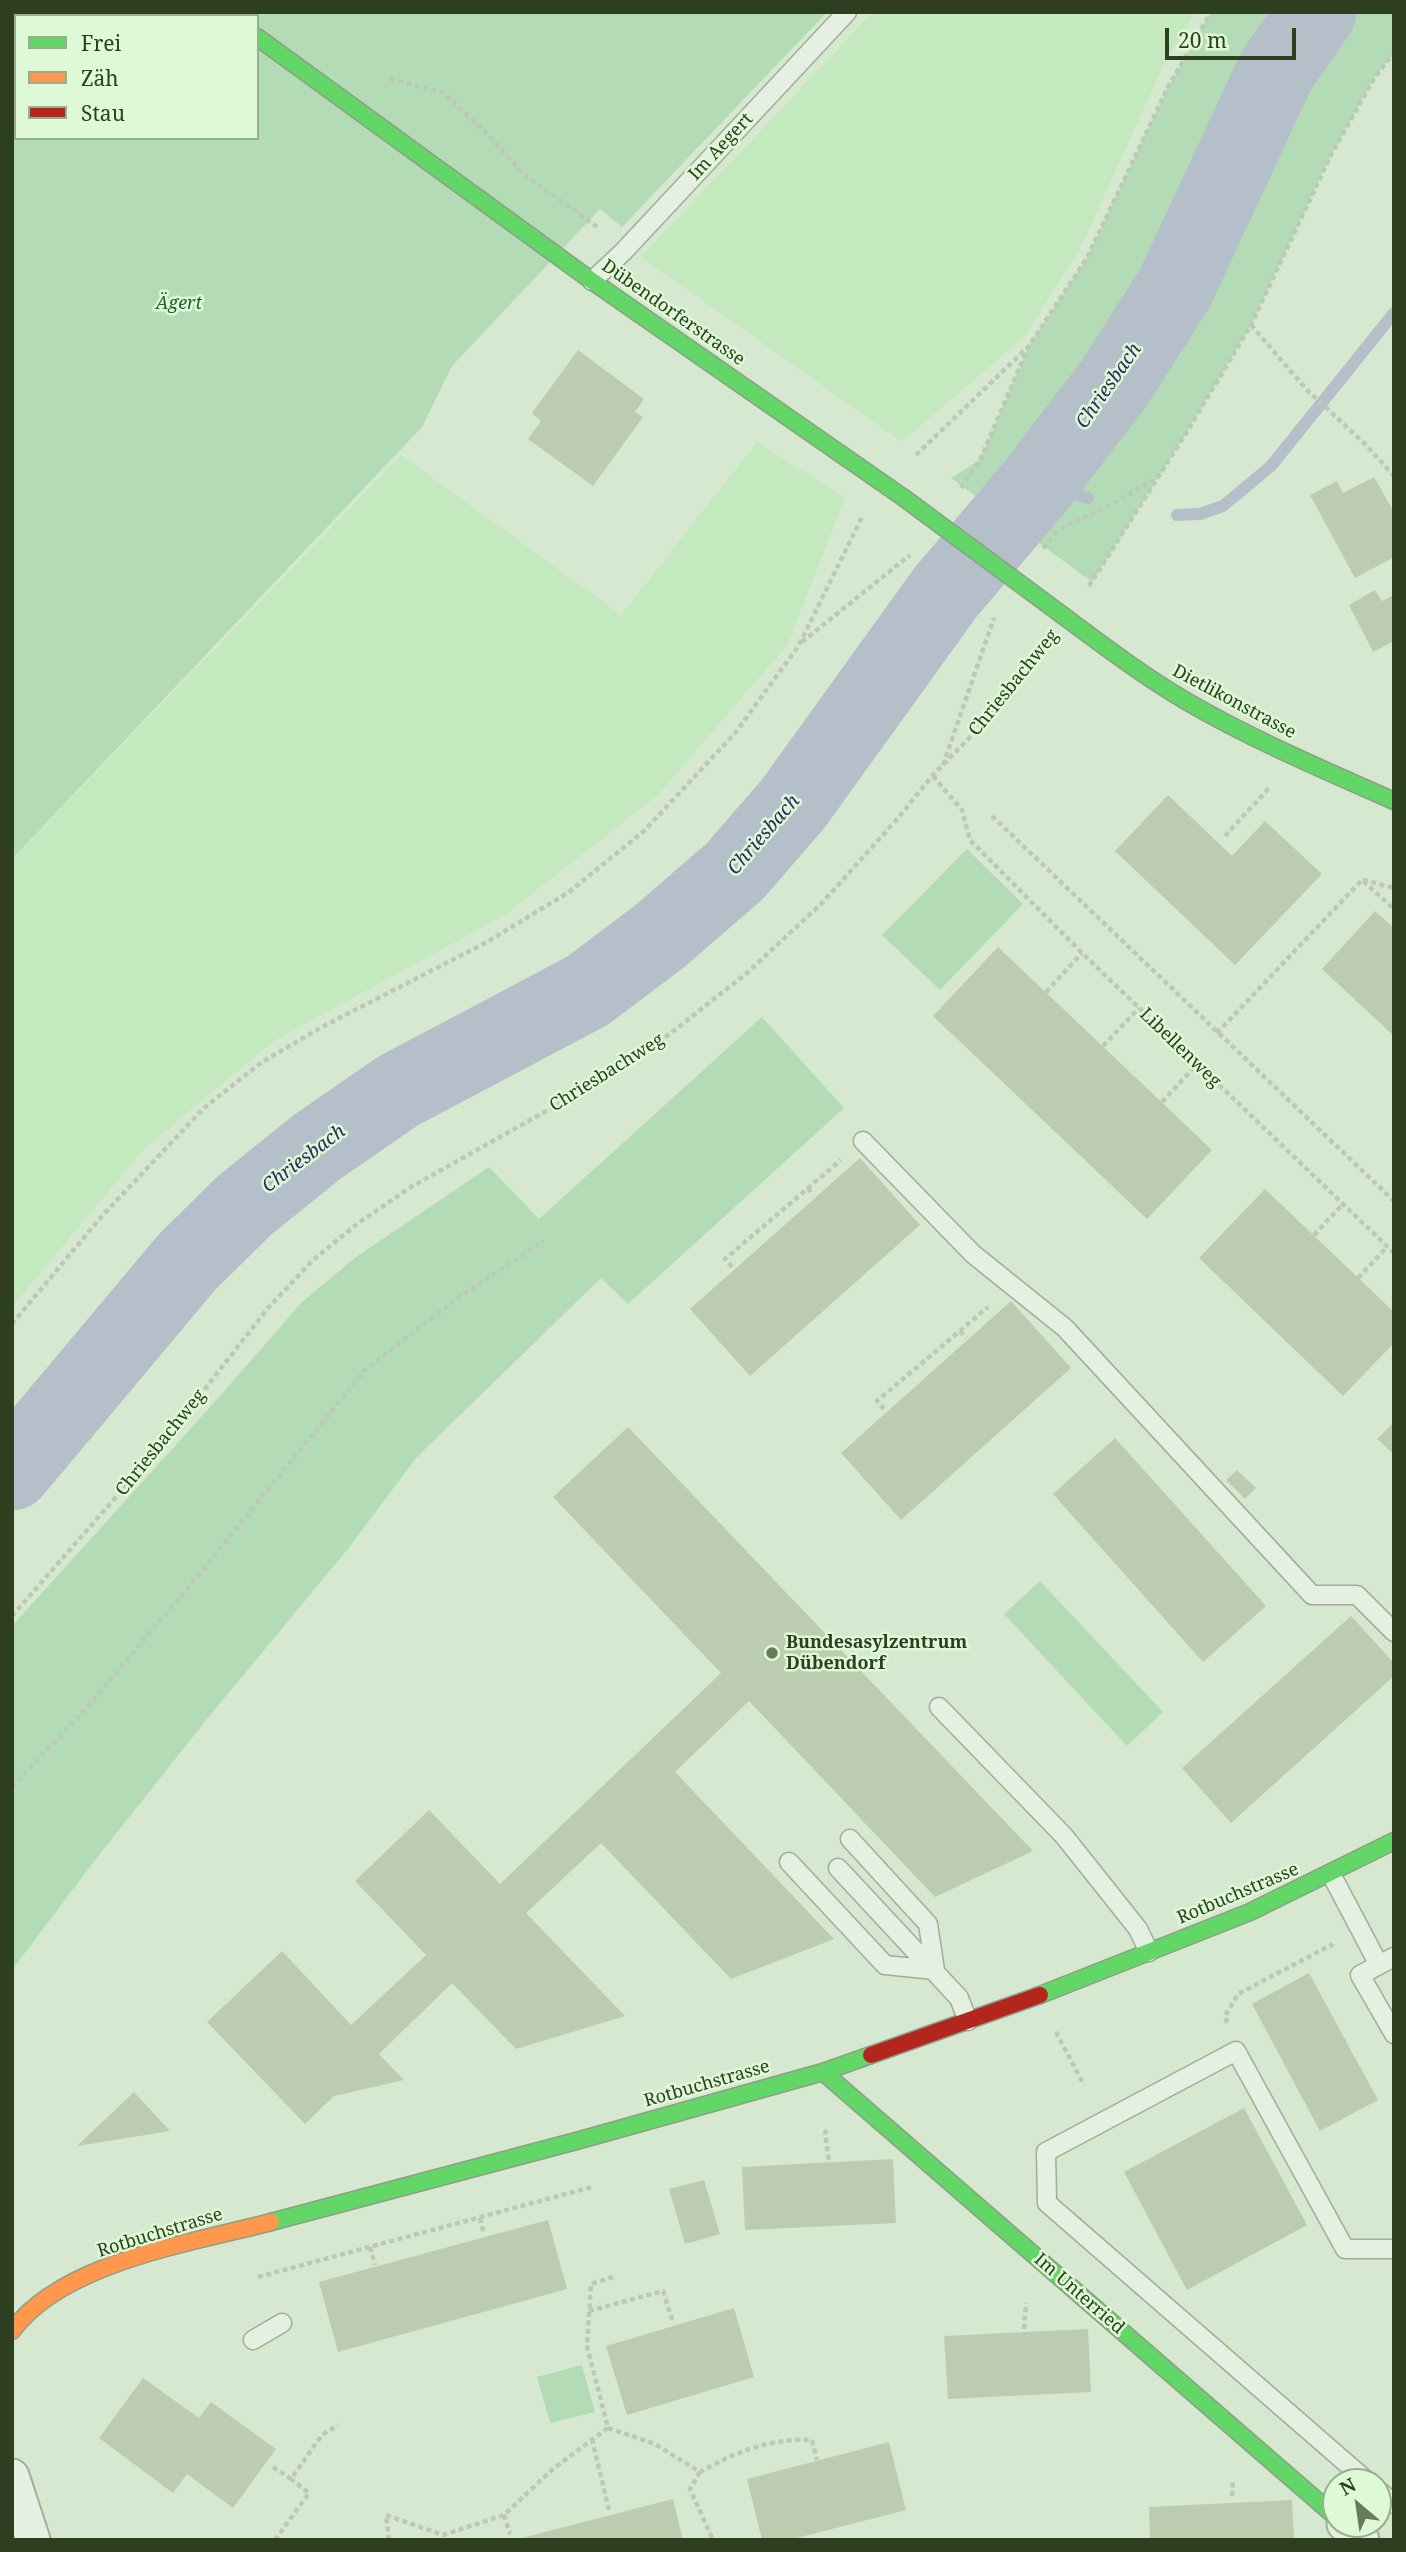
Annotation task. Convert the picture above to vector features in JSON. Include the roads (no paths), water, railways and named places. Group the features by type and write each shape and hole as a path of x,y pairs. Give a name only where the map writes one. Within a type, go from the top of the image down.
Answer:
{"street":[{"name":"Dübendorferstrasse","path":"259,38 593,281 904,498 1067,619"},
{"name":"Dietlikonstrasse","path":"1067,619 1136,670 1187,702 1249,736 1394,802"},
{"name":"Rotbuchstrasse","path":"15,2326 41,2301 82,2277 134,2259 580,2140 823,2071 968,2021 1250,1912 1331,1874 1394,1840"},
{"name":"Im Unterried","path":"823,2071 1322,2505"},
{"path":"12,2476 33,2540"}],"lane":[{"name":"Im Aegert","path":"593,281 847,12"},
{"path":"863,1141 973,1254 1065,1328 1312,1595 1357,1595 1394,1632"},
{"path":"939,1707 1064,1836 1138,1929 1149,1952"},
{"path":"850,1839 928,1924 935,1970"},
{"path":"789,1862 885,1965 935,1970"},
{"path":"838,1868 959,1998 968,2021"},
{"path":"1331,1874 1386,1961 1360,1975 1394,2034"},
{"path":"1352,2468 1047,2203 1046,2152 1236,2051 1345,2249 1394,2249"},
{"path":"253,2340 282,2323"}],"waterway":[{"name":"Chriesbach","path":"12,1471 187,1262 245,1205 317,1147 398,1091 587,991 660,936 735,871 793,804 945,593 1038,483 1115,382 1175,288 1276,71 1317,12"},
{"path":"1177,515 1200,514 1223,506 1271,466 1394,313"},
{"path":"1038,483 1088,498"}],"place":[{"name":"Bundesasylzentrum Dübendorf","path":"772,1653"}],"park label":[{"name":"Ägert","path":"179,304"}]}
